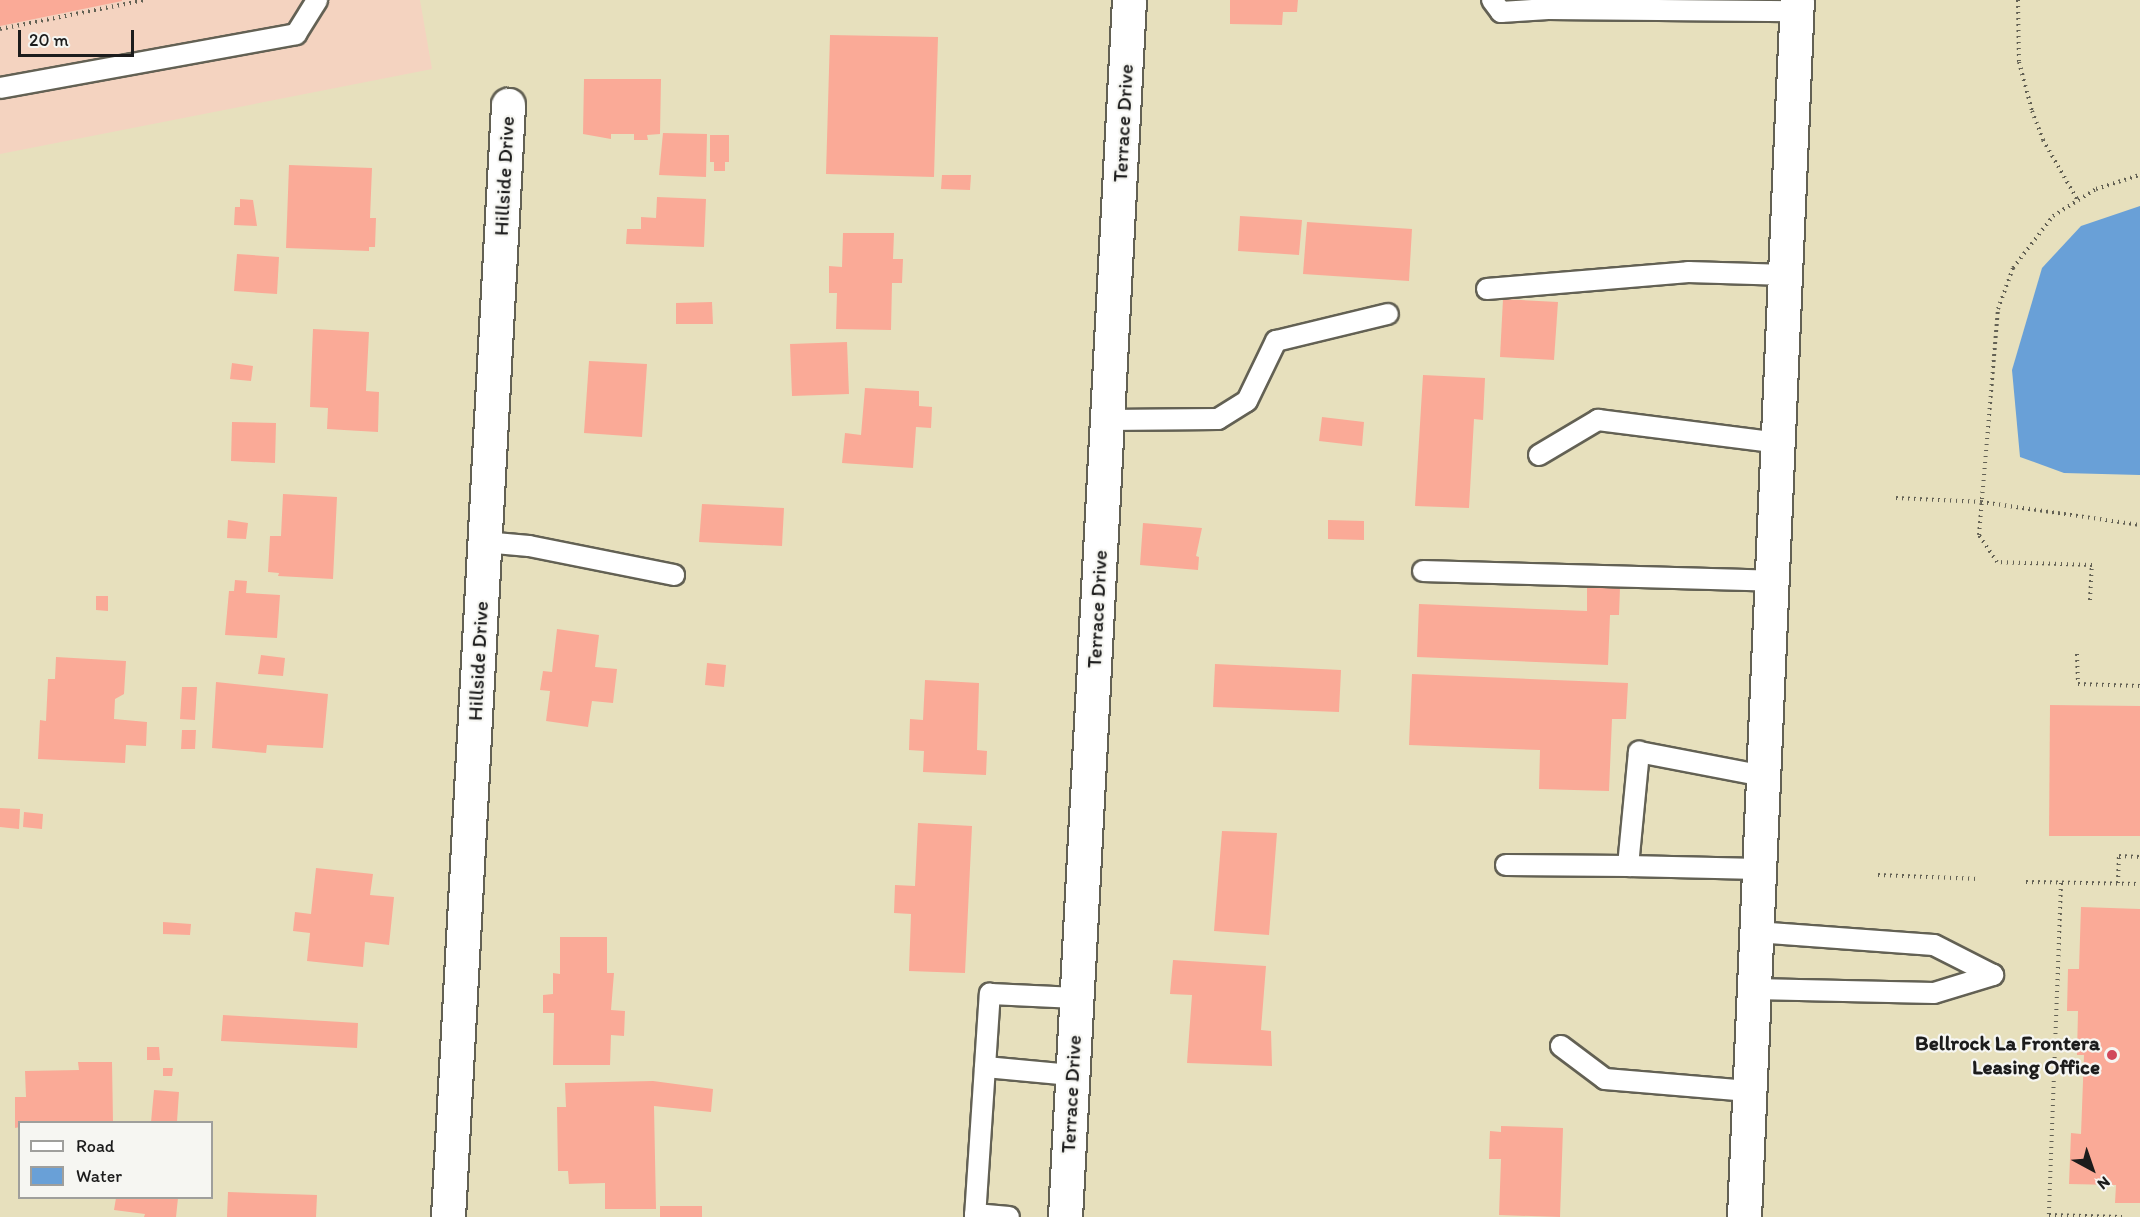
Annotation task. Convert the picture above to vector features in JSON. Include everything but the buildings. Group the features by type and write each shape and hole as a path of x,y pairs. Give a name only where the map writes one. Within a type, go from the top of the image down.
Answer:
{"street":[{"name":"Terrace Drive","path":"1065,1217 1129,0"},
{"path":"1744,1217 1797,6"},
{"name":"Hillside Drive","path":"448,1217 508,105"}],"lane":[{"path":"0,88 296,34 317,0"},
{"path":"1492,0 1501,12 1548,9 1797,6"},
{"path":"1487,289 1688,272 1787,275"},
{"path":"1107,420 1218,419 1247,402 1276,341 1388,314"},
{"path":"1539,455 1598,420 1779,443"},
{"path":"484,542 529,546 674,575"},
{"path":"1423,571 1773,581"},
{"path":"1628,866 1639,752 1764,776"},
{"path":"1506,865 1759,870"},
{"path":"1754,989 1934,993 1993,975 1934,945 1756,932"},
{"path":"1009,1217 975,1216 990,994 1077,998"},
{"path":"1561,1046 1605,1079 1749,1091"},
{"path":"985,1067 1072,1075"}],"path":[{"path":"0,29 145,0"},
{"path":"2018,0 2019,62 2032,111 2043,140 2077,199"},
{"path":"2090,600 2092,565 1997,562 1979,535 1998,309 2013,268 2030,242 2053,216 2077,199 2140,175"},
{"path":"1896,498 1981,502 2140,525"},
{"path":"2077,654 2078,684 2140,686"},
{"path":"2118,883 2119,856 2140,857"},
{"path":"1878,875 1978,879"},
{"path":"2026,882 2140,884"},
{"path":"2061,883 2049,1215 2121,1217"}],"shaded area":[{"path":"0,0 420,0 432,69 0,154"}],"water":[{"path":"2140,206 2140,475 2064,473 2020,457 2012,370 2042,268 2081,226"}],"place":[{"name":"Bellrock La Frontera Leasing Office","path":"2112,1055"}]}
